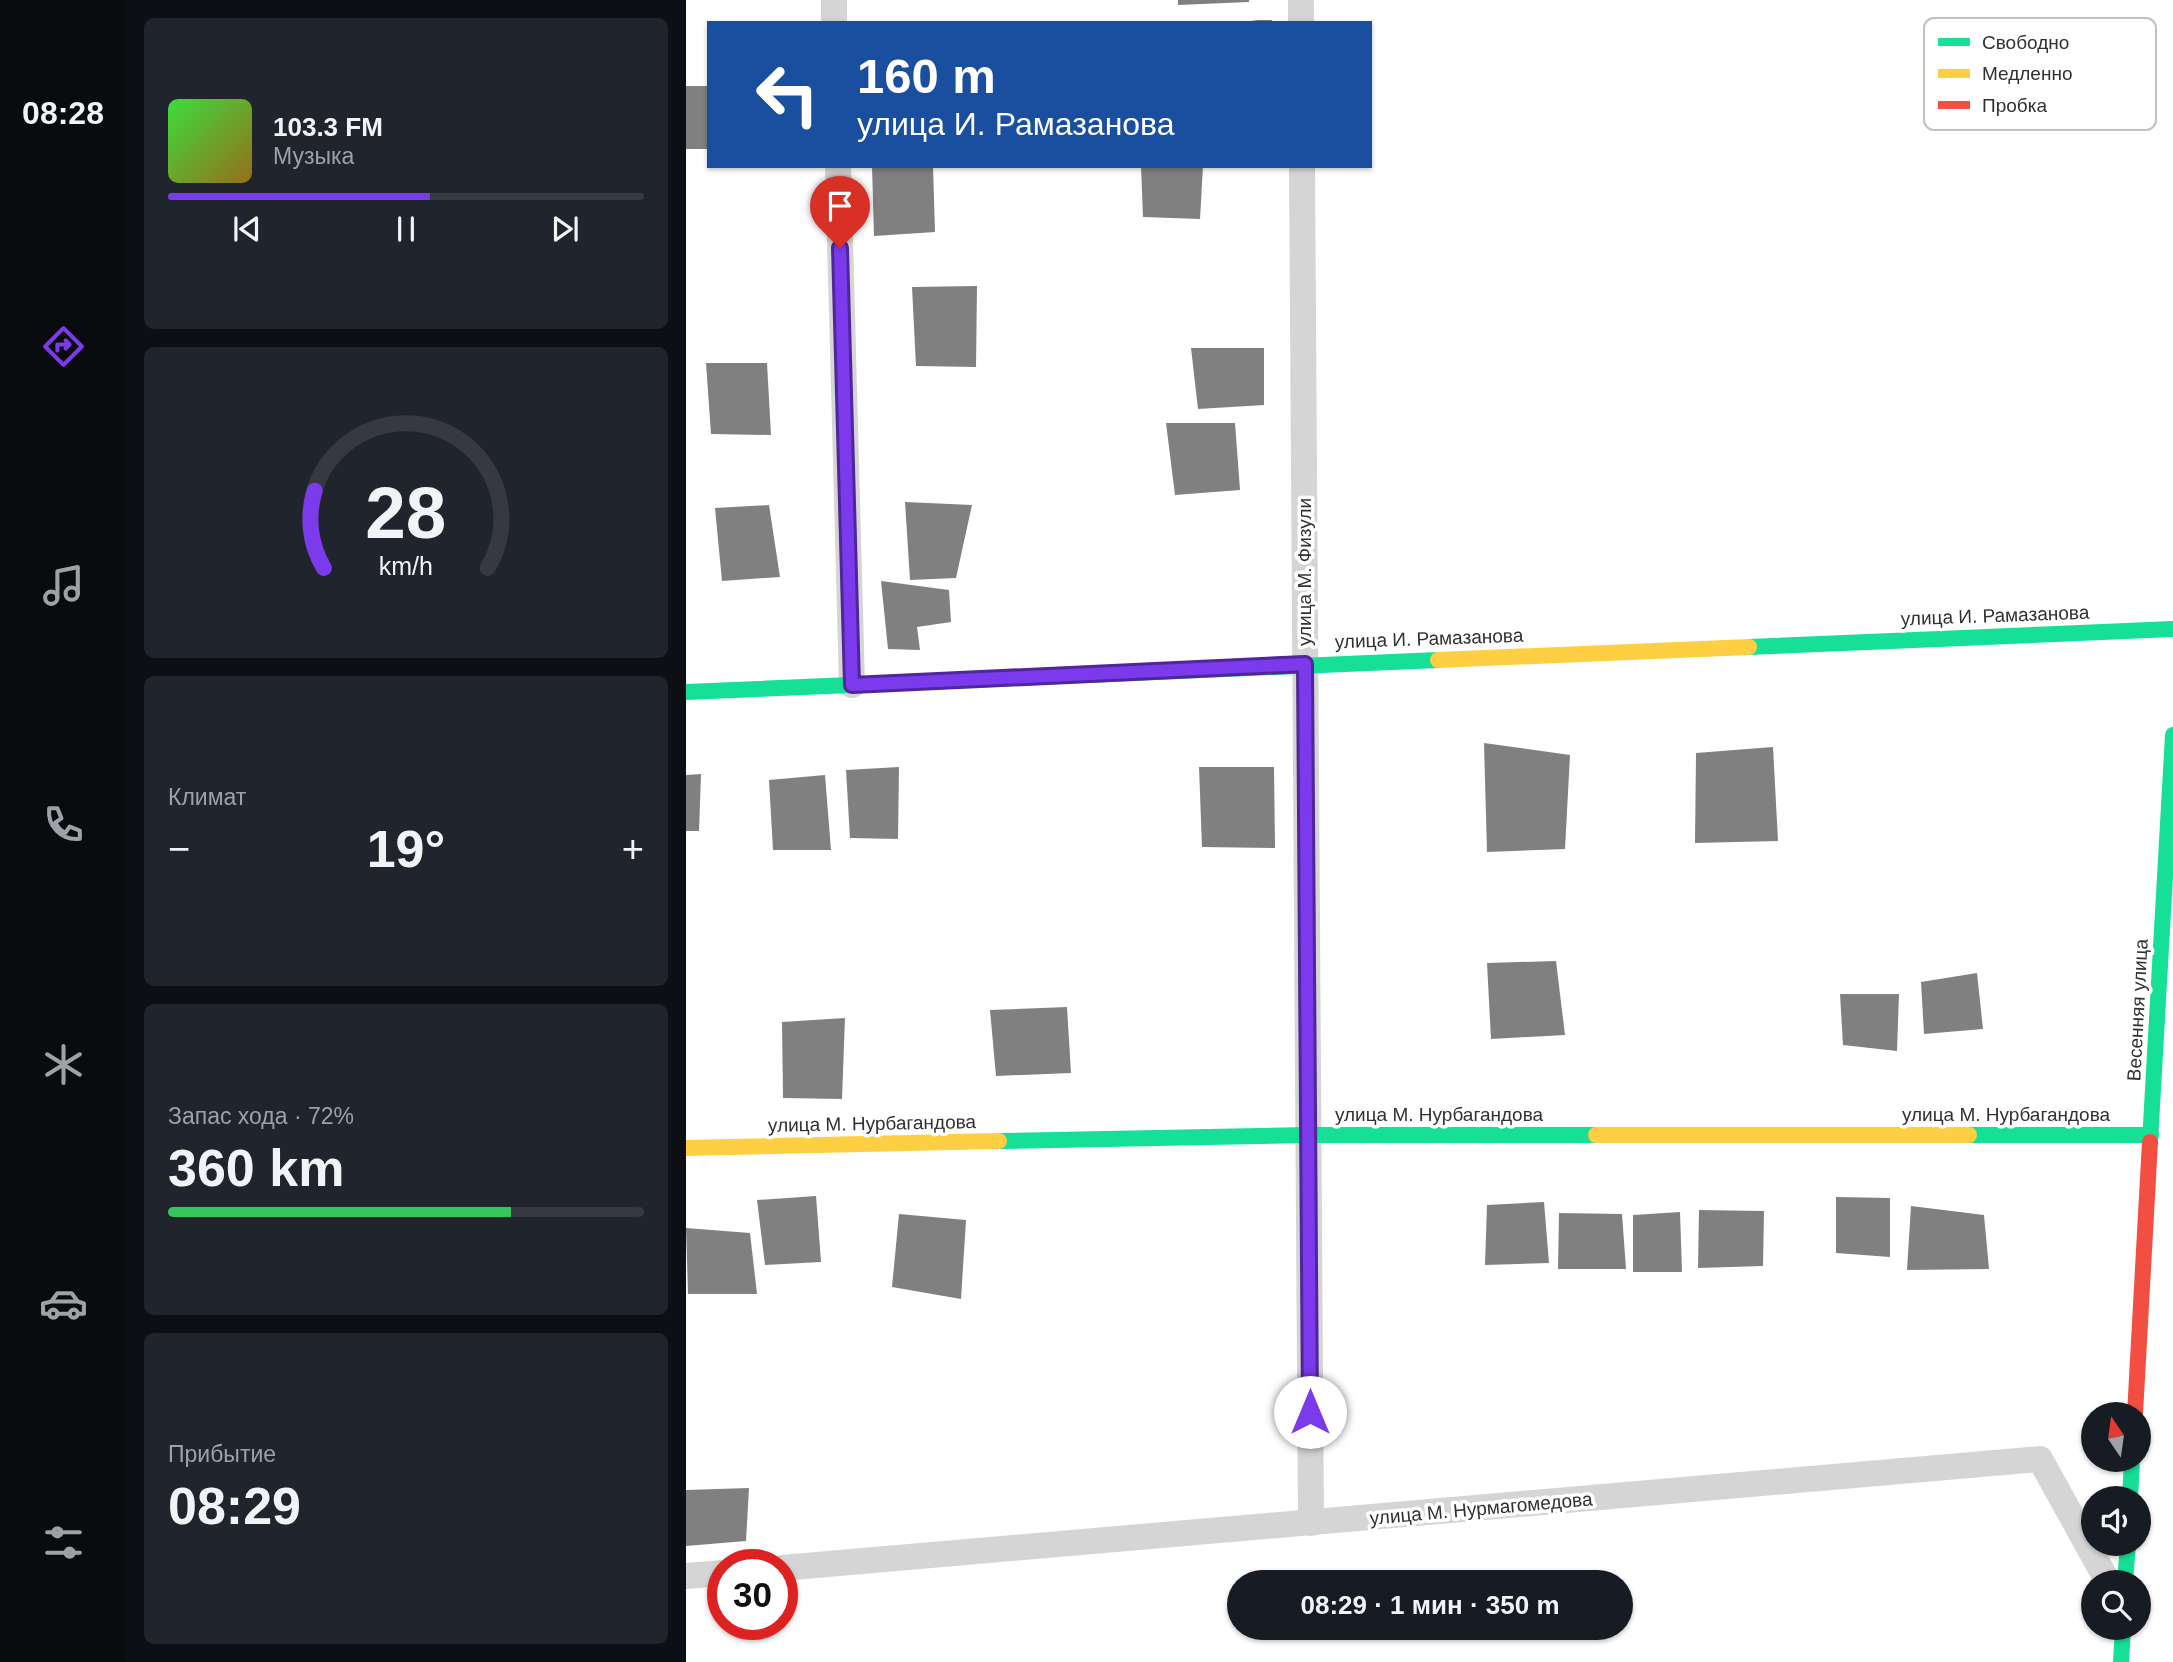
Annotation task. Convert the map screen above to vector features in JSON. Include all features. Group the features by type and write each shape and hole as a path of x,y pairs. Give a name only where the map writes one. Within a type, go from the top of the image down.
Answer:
{"street":[{"path":"834,0 834,21"},
{"path":"1301,0 1301,21"},
{"path":"838,168 852,685"},
{"name":"улица М. Физули","path":"1302,168 1311,1523"},
{"name":"улица И. Рамазанова","path":"686,692 2173,629"},
{"name":"Весенняя улица","path":"2136,1402 2173,735"},
{"name":"улица М. Нурбагандова","path":"686,1148 1308,1135 2151,1135"},
{"name":"улица М. Нурмагомедова","path":"798,1567 2040,1459 2101,1570"},
{"path":"686,1576 707,1574"},
{"path":"2121,1662 2122,1640"}],"building":[{"path":"1178,0 1249,0 1249,2 1178,5"},
{"path":"686,86 707,86 707,149 686,149"},
{"path":"872,168 933,168 935,232 874,236"},
{"path":"1141,168 1203,168 1200,219 1143,217"},
{"path":"977,286 976,367 916,366 912,287"},
{"path":"1191,348 1264,348 1264,405 1198,409"},
{"path":"706,363 767,363 771,435 711,434"},
{"path":"1166,423 1235,423 1240,490 1175,495"},
{"path":"905,502 972,505 956,578 910,580"},
{"path":"769,505 780,577 722,581 715,508"},
{"path":"881,581 949,590 951,622 917,627 920,650 888,649"},
{"path":"1484,743 1570,755 1565,849 1487,852"},
{"path":"1773,747 1778,841 1695,843 1696,753"},
{"path":"899,767 898,839 850,838 846,770"},
{"path":"1199,767 1274,767 1275,848 1202,847"},
{"path":"701,774 699,831 686,831 686,775"},
{"path":"825,775 831,850 773,850 769,780"},
{"path":"1556,961 1565,1035 1491,1039 1487,963"},
{"path":"1977,973 1983,1029 1924,1034 1921,982"},
{"path":"1840,994 1899,994 1897,1051 1843,1045"},
{"path":"1067,1007 1071,1073 996,1076 990,1010"},
{"path":"845,1018 842,1099 783,1098 782,1022"},
{"path":"816,1196 821,1262 765,1265 757,1200"},
{"path":"1836,1197 1890,1198 1890,1257 1836,1253"},
{"path":"1544,1202 1549,1263 1485,1265 1487,1205"},
{"path":"1911,1206 1984,1215 1989,1269 1907,1270"},
{"path":"1699,1210 1764,1211 1763,1266 1698,1268"},
{"path":"1680,1212 1682,1272 1633,1272 1633,1215"},
{"path":"1559,1213 1622,1214 1626,1269 1558,1269"},
{"path":"899,1214 966,1220 961,1299 892,1287"},
{"path":"686,1228 750,1233 757,1294 688,1294"},
{"path":"749,1488 746,1541 686,1546 686,1490"}],"traffic: fast":[{"path":"1749,647 2173,629"},
{"path":"686,692 1438,660"},
{"path":"2150,1142 2173,735"},
{"path":"999,1141 1308,1135 1596,1135"},
{"path":"1969,1135 2151,1135"},
{"path":"2131,1472 2131,1486"},
{"path":"2126,1570 2127,1556"},
{"path":"2121,1662 2122,1640"}],"traffic: slow":[{"path":"1438,660 1749,647"},
{"path":"1596,1135 1969,1135"},
{"path":"686,1148 999,1141"}],"traffic: jam":[{"path":"2136,1402 2150,1142"}],"route":[{"path":"840,248 852,685 1305,664 1310,1412"}]}
